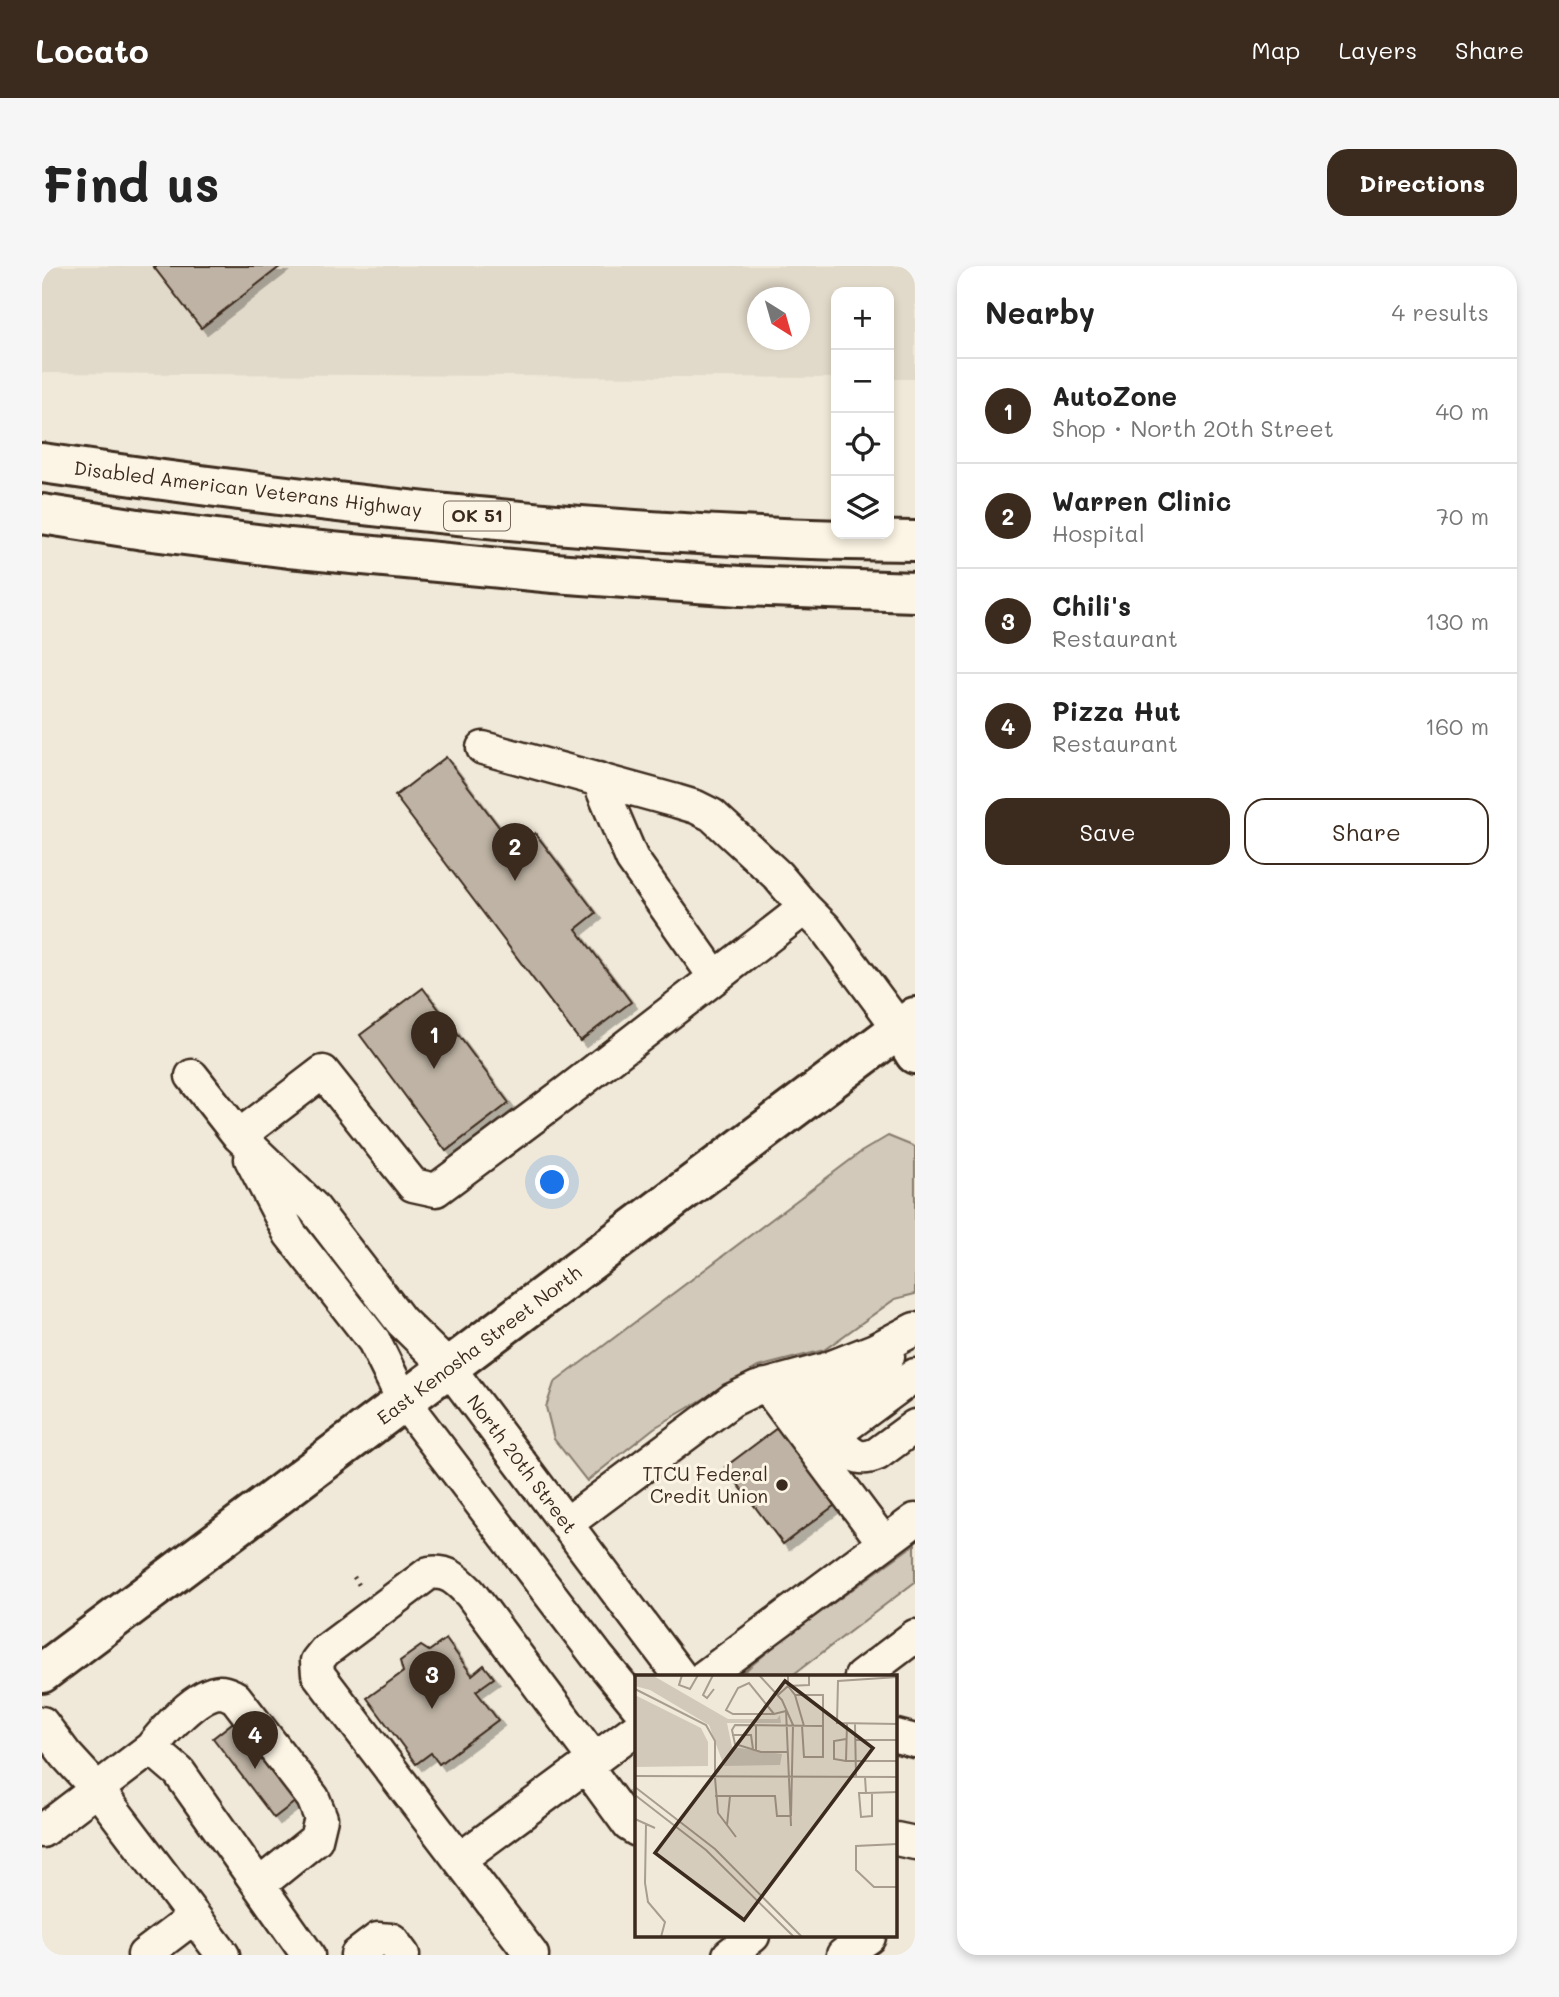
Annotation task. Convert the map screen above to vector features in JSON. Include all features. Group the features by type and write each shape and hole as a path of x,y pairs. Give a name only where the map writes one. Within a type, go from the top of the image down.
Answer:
{"main road":[{"name":"Disabled American Veterans Highway","path":"42,463 294,498 596,527 753,536 915,541"},
{"path":"42,514 289,548 541,572 740,586 915,592"},
{"name":"East Kenosha Street North","path":"42,1673 449,1367 911,1035"}],"street":[{"path":"483,748 686,804 712,815 777,876 825,928 911,1035"},
{"path":"598,779 632,859 715,977"},
{"path":"239,1136 323,1072 413,1185 436,1190 805,908"},
{"name":"North 20th Street","path":"192,1076 239,1136 313,1207 401,1321 449,1367 679,1675"},
{"name":"North 20th Street","path":"239,1136 290,1234 374,1341 404,1402 635,1703"},
{"path":"566,1524 732,1400 778,1382 827,1369 875,1350 915,1329"},
{"path":"834,1433 915,1337"},
{"path":"834,1433 915,1355"},
{"path":"834,1433 915,1375"},
{"path":"778,1382 834,1433 870,1457 915,1426"},
{"path":"778,1382 884,1543"},
{"path":"834,1433 915,1393"},
{"path":"834,1433 915,1410"},
{"path":"707,1675 915,1520"},
{"path":"532,1955 318,1674 317,1661 325,1651 429,1573 440,1572 454,1578 470,1592 590,1763 629,1825 635,1829"},
{"path":"864,1675 915,1636"},
{"path":"42,1831 151,1748 186,1710 212,1693 223,1691 235,1698 313,1798 321,1818 316,1839 259,1885"},
{"path":"42,1723 66,1755 98,1790 223,1955"},
{"path":"460,1859 635,1729"},
{"path":"898,1737 915,1741"},
{"path":"151,1748 179,1772 308,1955"},
{"path":"144,1955 194,1917"},
{"path":"729,1955 750,1938"},
{"path":"357,1955 378,1939 392,1940 403,1955"},
{"path":"843,1955 871,1941"}],"shaded area":[{"path":"42,266 915,266 915,379 894,379 894,287 831,287 831,378 42,373"},
{"path":"888,1136 915,1147 915,1294 895,1299 824,1350 758,1367 654,1428 587,1481 554,1439 546,1407 554,1383 861,1152"},
{"path":"915,1544 915,1582 793,1675 740,1675 777,1644"}],"building":[{"path":"153,266 281,266 201,328"},
{"path":"446,757 515,848 535,833 596,913 576,929 631,1002 580,1041 395,796"},
{"path":"423,988 509,1103 446,1151 360,1035"},
{"name":"TTCU Federal Credit Union","path":"781,1425 839,1502 783,1544 725,1467"},
{"path":"446,1639 472,1675 484,1665 494,1678 476,1691 498,1720 439,1764 431,1753 416,1764 367,1698 403,1672 400,1661 421,1646 429,1651"},
{"path":"236,1720 296,1801 274,1818 213,1738"}],"place":[{"name":"Warren Clinic","path":"515,881"},
{"name":"AutoZone","path":"434,1069"},
{"name":"TTCU Federal Credit Union","path":"782,1485"},
{"name":"Chili's","path":"432,1709"},
{"name":"Pizza Hut","path":"255,1769"}]}
